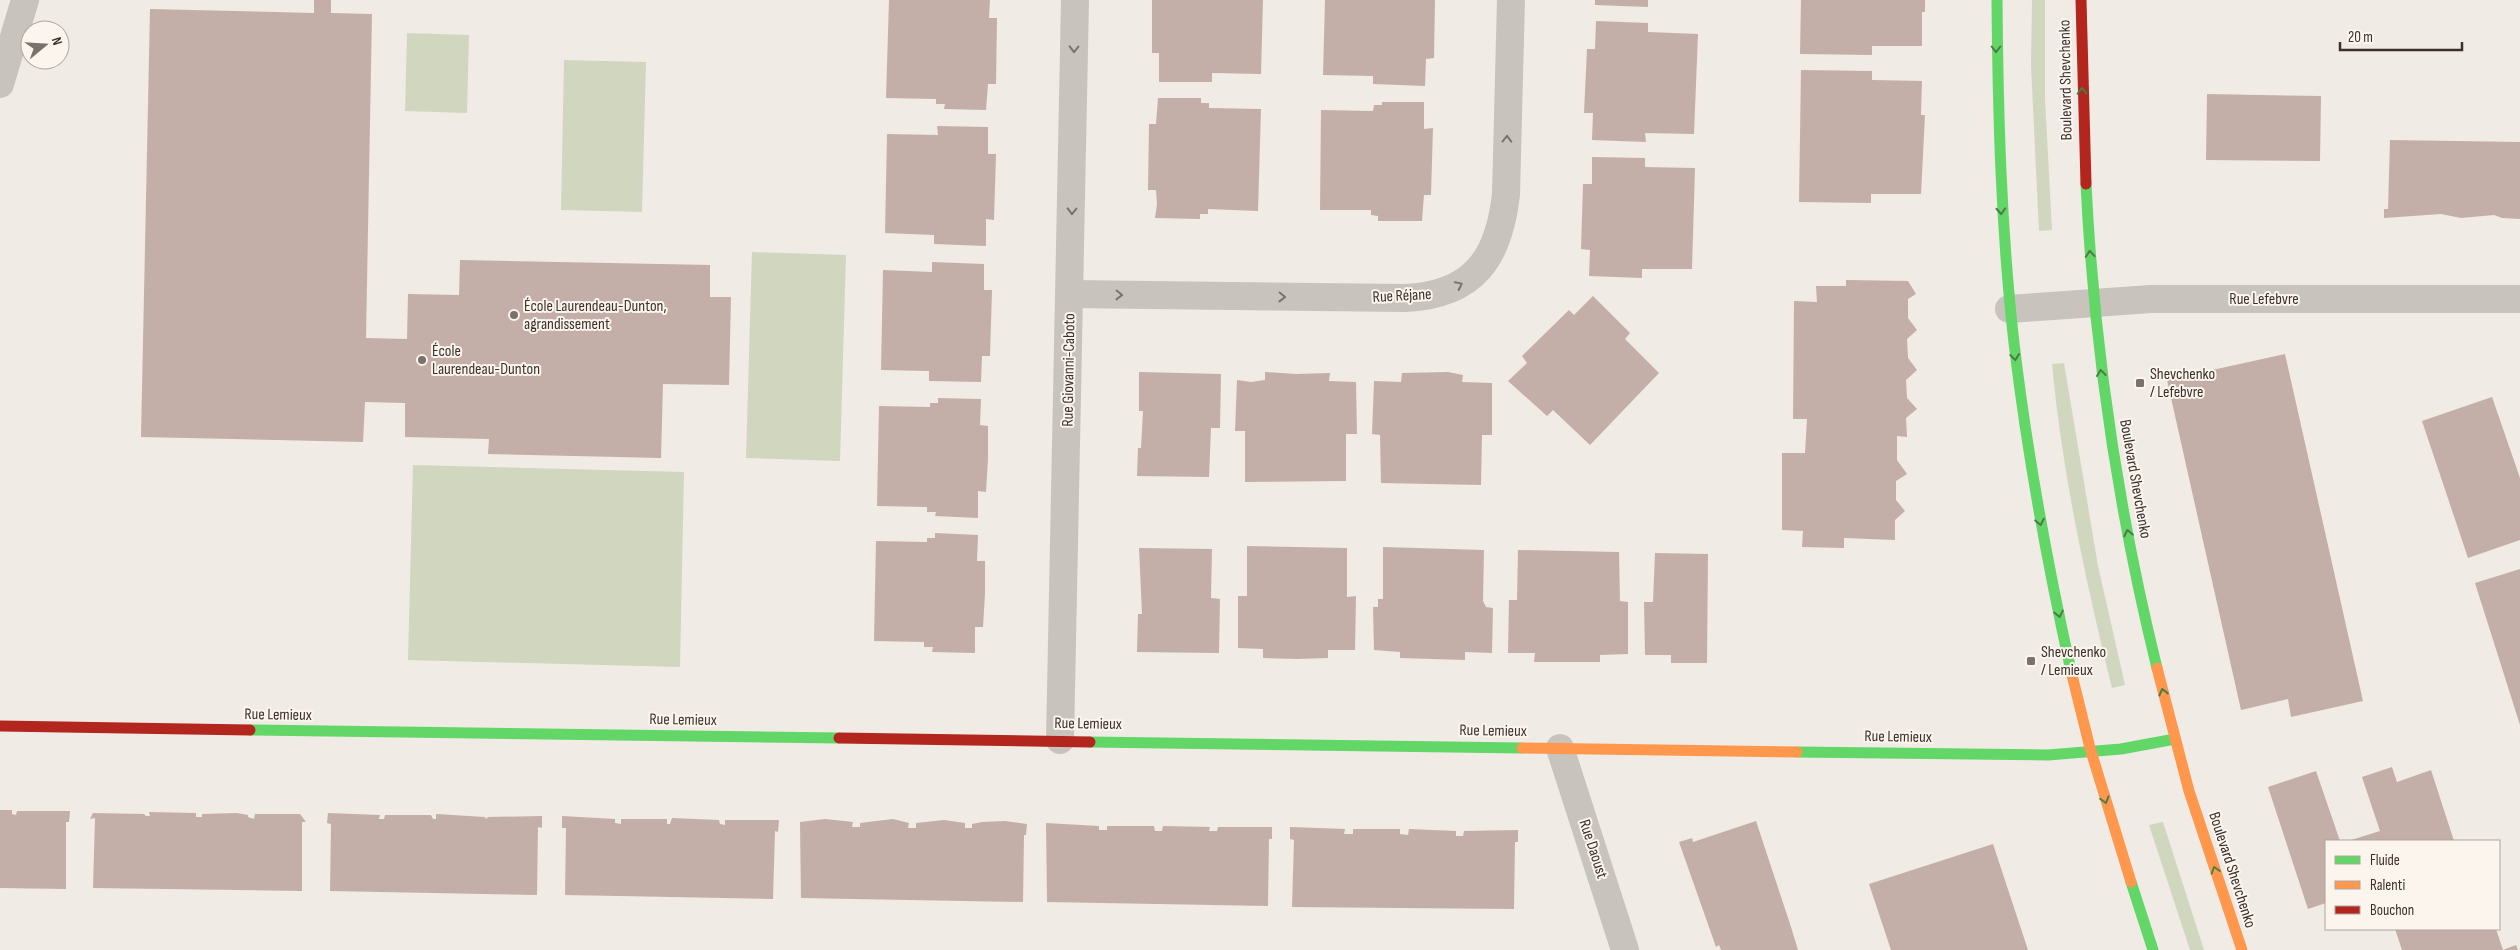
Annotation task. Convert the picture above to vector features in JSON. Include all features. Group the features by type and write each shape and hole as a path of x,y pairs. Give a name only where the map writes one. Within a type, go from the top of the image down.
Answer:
{"street":[{"path":"0,84 25,0"},
{"name":"Rue Giovanni-Caboto","path":"1060,740 1075,0"},
{"name":"Rue Réjane","path":"1070,294 1425,298 1444,293 1467,282 1484,264 1495,245 1503,222 1506,194 1511,0"},
{"path":"1997,0 1996,104 2009,309 2038,515 2073,680 2092,753 2116,836 2153,950"},
{"name":"Boulevard Shevchenko","path":"2081,0 2084,157 2093,302 2115,466 2142,601 2175,739 2242,950"},
{"name":"Rue Lefebvre","path":"2009,309 2151,299 2520,300"},
{"name":"Rue Lemieux","path":"0,726 216,731 1060,740 2030,755 2092,753 2135,748 2175,739"},
{"name":"Rue Daoust","path":"1560,748 1625,950"}],"green space":[{"path":"2032,0 2045,0 2045,99 2052,230 2039,231 2031,66"},
{"path":"407,33 469,35 467,113 405,111"},
{"path":"564,60 646,62 642,212 561,210"},
{"path":"752,252 846,255 840,461 746,458"},
{"path":"2064,363 2098,566 2125,685 2112,688 2084,568 2062,446 2052,364"},
{"path":"413,465 684,472 680,667 408,660"},
{"path":"2163,822 2204,950 2190,950 2149,825"}],"building":[{"path":"314,0 331,0 331,13 372,14 366,338 407,339 408,294 459,295 460,260 710,265 710,297 731,297 729,385 663,384 661,458 488,454 489,439 405,437 405,403 365,402 363,442 141,437 150,9 314,13"},
{"path":"889,0 990,0 989,18 997,18 996,84 988,84 986,110 944,109 945,104 936,104 936,99 886,98"},
{"path":"1152,0 1263,0 1261,74 1212,73 1212,82 1159,82 1159,53 1152,53"},
{"path":"1325,0 1435,0 1434,58 1426,59 1425,86 1373,84 1373,76 1323,75"},
{"path":"1595,0 1648,0 1648,7 1595,5"},
{"path":"1801,0 1925,0 1925,12 1922,12 1922,46 1872,46 1872,55 1800,54"},
{"path":"1596,21 1648,23 1648,32 1698,34 1694,134 1645,133 1646,142 1592,140 1593,113 1584,113 1587,49 1595,49"},
{"path":"1801,70 1872,71 1872,80 1922,81 1921,115 1925,115 1921,194 1871,194 1871,203 1799,202"},
{"path":"2207,94 2321,96 2320,161 2206,160"},
{"path":"1158,98 1201,98 1201,103 1209,103 1209,108 1261,109 1258,211 1208,209 1208,214 1200,214 1200,219 1155,218 1156,190 1148,190 1149,124 1156,124"},
{"path":"1382,102 1424,102 1424,129 1433,128 1431,195 1424,195 1422,221 1378,221 1378,216 1371,215 1371,210 1320,210 1321,110 1373,111 1374,105 1382,105"},
{"path":"937,126 988,127 988,154 996,154 994,220 986,219 986,246 934,244 934,235 885,233 887,134 938,135"},
{"path":"2390,140 2520,142 2520,219 2502,218 2494,215 2461,218 2441,214 2384,218 2384,209 2388,209"},
{"path":"1592,157 1645,158 1645,167 1695,168 1692,269 1642,269 1642,278 1589,276 1590,250 1581,249 1583,184 1592,184"},
{"path":"932,262 984,264 984,290 992,290 990,356 982,356 981,382 929,381 929,371 881,370 883,270 932,272"},
{"path":"1846,280 1908,281 1916,294 1908,299 1908,318 1917,330 1907,339 1908,358 1917,370 1906,380 1907,398 1917,409 1906,418 1907,437 1897,436 1897,460 1907,474 1896,481 1896,500 1905,511 1895,520 1895,540 1844,538 1844,548 1802,547 1803,531 1782,530 1782,453 1805,453 1807,419 1793,419 1794,301 1817,302 1816,286 1846,286"},
{"path":"1593,296 1630,333 1625,339 1659,373 1590,445 1553,410 1547,416 1508,381 1527,363 1522,356 1569,310 1574,315"},
{"path":"2285,354 2363,701 2291,717 2288,699 2241,710 2167,380"},
{"path":"1139,372 1221,374 1220,428 1211,428 1209,477 1137,476 1138,448 1141,448 1143,411 1139,411"},
{"path":"1265,372 1297,374 1330,373 1329,381 1356,382 1357,434 1346,434 1346,481 1245,482 1245,431 1235,431 1237,380 1251,382 1265,380"},
{"path":"1448,372 1463,375 1462,382 1492,383 1492,435 1482,435 1481,485 1381,483 1380,435 1372,434 1374,381 1401,382 1402,373"},
{"path":"2492,397 2520,478 2520,540 2468,558 2422,421"},
{"path":"938,398 981,399 980,425 988,426 988,459 986,492 978,491 978,518 935,516 936,512 927,512 927,507 877,506 879,406 930,407 930,403 938,403"},
{"path":"935,533 978,535 977,561 985,561 985,594 983,627 975,627 975,653 932,652 933,647 924,647 924,642 874,641 876,541 927,542 927,538 935,538"},
{"path":"1247,546 1347,548 1347,597 1356,596 1355,650 1328,650 1328,658 1297,659 1263,658 1263,649 1238,648 1238,596 1247,596"},
{"path":"1383,547 1484,550 1483,601 1486,607 1493,608 1492,653 1465,652 1465,660 1400,658 1400,652 1374,650 1373,607 1378,607 1378,599 1383,599"},
{"path":"1139,548 1212,549 1211,598 1220,599 1219,653 1137,652 1138,614 1142,614"},
{"path":"1518,550 1619,552 1620,601 1628,602 1628,654 1600,655 1600,662 1534,662 1535,653 1508,653 1509,600 1517,600"},
{"path":"1655,553 1708,554 1707,663 1671,663 1671,655 1645,655 1644,602 1653,602"},
{"path":"2520,569 2520,725 2475,583"},
{"path":"2392,767 2397,782 2431,770 2454,840 2351,840 2380,831 2362,777"},
{"path":"2316,771 2340,840 2325,840 2325,903 2308,909 2268,787"},
{"path":"0,810 12,810 12,814 16,815 17,811 70,811 69,822 66,822 66,889 0,888"},
{"path":"149,812 196,813 196,817 202,817 202,814 237,813 248,815 248,817 254,819 255,814 300,814 306,822 302,822 302,891 93,888 95,818 90,819 93,813 144,814 150,816"},
{"path":"328,813 380,815 379,819 384,819 385,815 431,815 433,819 436,819 436,814 485,817 486,819 488,817 542,816 542,828 538,827 537,895 330,891 331,824 327,823"},
{"path":"562,816 615,819 615,823 621,824 621,819 667,819 667,824 670,824 672,818 719,820 720,824 725,825 725,820 779,820 778,832 775,831 773,899 565,895 566,828 562,828"},
{"path":"825,819 853,822 852,827 860,827 860,823 893,819 909,823 908,828 916,828 916,823 944,820 965,823 965,828 972,828 972,824 982,822 1005,821 1027,824 1026,835 1024,835 1023,902 801,898 800,822"},
{"path":"1756,821 1798,950 1721,950 1719,945 1716,947 1679,842 1692,838 1693,842"},
{"path":"1046,823 1099,826 1099,830 1107,830 1107,826 1154,826 1155,831 1162,831 1163,826 1210,827 1209,831 1217,831 1218,827 1272,827 1272,839 1269,839 1268,906 1047,902"},
{"path":"1290,827 1345,829 1344,834 1353,834 1353,829 1400,829 1400,834 1408,835 1409,829 1456,831 1456,836 1463,836 1464,831 1518,830 1518,842 1515,842 1514,909 1292,907 1294,840 1290,839"},
{"path":"1993,844 2028,950 1891,950 1869,884"},
{"path":"2395,930 2496,930 2503,950 2402,950"},
{"path":"2516,945 2518,950 2503,950"}],"traffic: fast":[{"path":"1997,0 2001,172 2014,343 2038,507 2071,671"},
{"path":"2086,184 2095,306 2110,428 2131,549 2157,668"},
{"path":"250,730 839,738"},
{"path":"1797,752 2048,755 2121,749 2175,739"},
{"path":"1090,742 1522,748"},
{"path":"2131,882 2153,950"}],"traffic: slow":[{"path":"2157,668 2189,791 2242,950"},
{"path":"2071,671 2090,748 2131,882"},
{"path":"1522,748 1797,752"}],"traffic: jam":[{"path":"2081,0 2086,184"},
{"path":"0,726 250,730"},
{"path":"839,738 1090,742"}],"place":[{"name":"École Laurendeau-Dunton, agrandissement","path":"514,315"},
{"name":"École Laurendeau-Dunton","path":"422,360"},
{"name":"Shevchenko / Lefebvre","path":"2140,383"},
{"name":"Shevchenko / Lemieux","path":"2031,661"}]}
